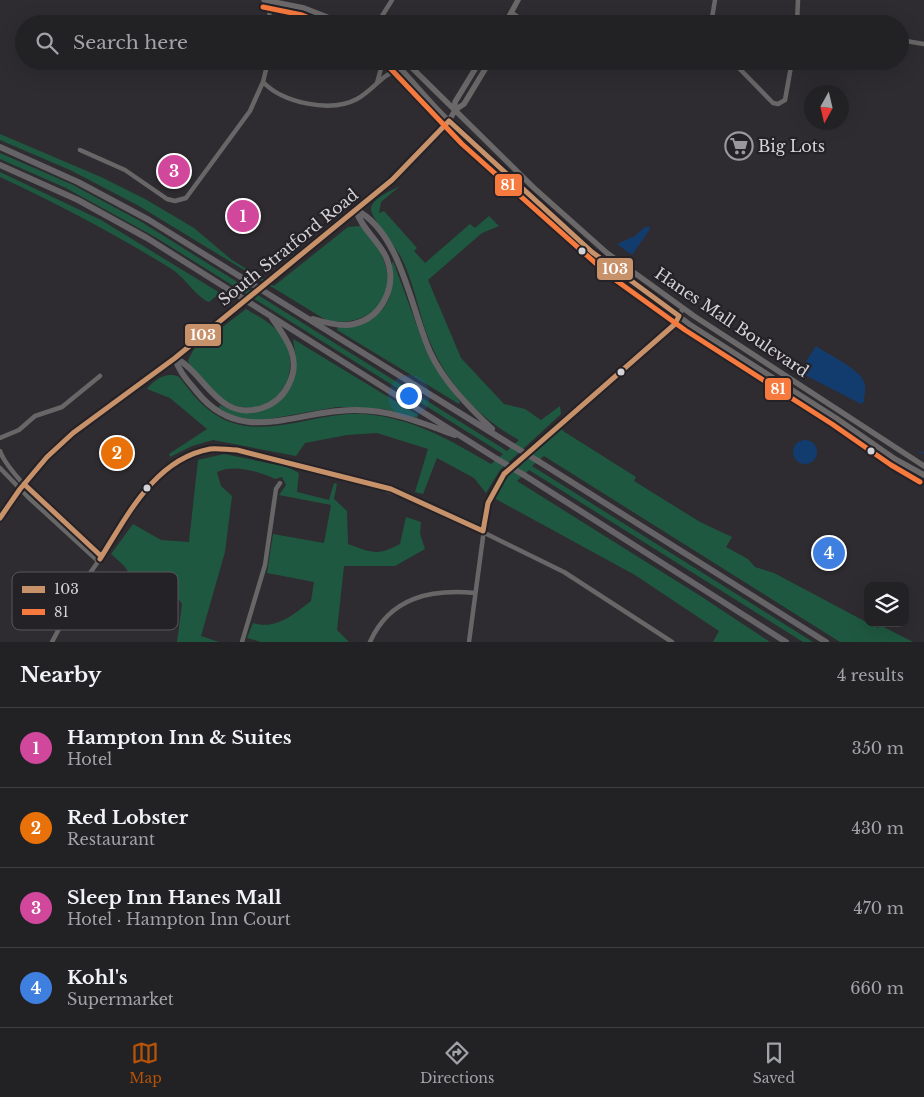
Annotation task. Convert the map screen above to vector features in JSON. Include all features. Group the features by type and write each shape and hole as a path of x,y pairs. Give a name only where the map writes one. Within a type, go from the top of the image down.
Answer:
{"highway":[{"path":"0,147 57,172 117,202 191,245 826,642"},
{"path":"0,165 112,218 524,475 785,642"},
{"path":"305,317 341,325 353,324 374,314 386,298 391,275 386,257 358,218 356,210"},
{"path":"356,210 366,214 382,235 399,263 415,312 435,361 455,391 499,437"},
{"path":"174,358 185,363 210,392 224,403 246,410 265,407 285,391 292,376 294,363 289,343 270,315"},
{"path":"174,358 178,369 207,404 218,413 238,422 265,423 335,410 368,410 410,418 466,439"}],"main road":[{"path":"267,0 304,8 322,15"},
{"path":"510,15 518,0"},
{"name":"Hanes Mall Boulevard","path":"402,70 449,121 592,252 679,316 896,459 924,474"},
{"name":"Hanes Mall Boulevard","path":"415,70 523,178 587,236 683,308 924,466"},
{"name":"South Stratford Road","path":"455,110 455,102 475,70"},
{"name":"South Stratford Road","path":"0,518 24,484 47,457 73,433 174,358 392,180 449,121 455,110 464,104 485,70"}],"street":[{"path":"267,0 268,15"},
{"path":"383,15 392,0"},
{"path":"712,15 715,0"},
{"path":"797,15 798,0"},
{"path":"511,12 515,15"},
{"path":"909,42 924,44"},
{"path":"80,150 125,170 166,199 182,200 189,195 250,112 263,82 266,70"},
{"path":"377,83 381,70"},
{"path":"263,82 275,93 292,101 334,105 357,99 388,73 398,70"},
{"path":"741,70 773,103 778,104 785,100 790,70"},
{"path":"469,642 488,503 504,474 674,324 683,308"},
{"path":"0,438 19,430 35,416 62,407 100,376"},
{"path":"91,572 153,481 165,469 191,453 217,448 237,450 391,490 483,531 564,572 654,628 672,642"},
{"path":"0,451 8,467 100,558"},
{"path":"0,468 20,490 100,558"},
{"path":"242,642 261,585 276,489 280,483"},
{"path":"370,642 376,630 390,614 412,599 443,591 475,593"},
{"path":"52,642 58,630"}],"green space":[{"path":"0,134 101,177 145,199 194,228 232,260 274,286 348,227 360,226 375,244 384,260 387,275 386,289 381,302 372,312 359,319 344,322 326,320 139,206 70,170 0,140"},
{"path":"0,153 73,185 140,221 507,451 519,440 487,419 460,392 449,377 431,344 405,265 375,219 371,209 378,198 400,186 381,202 379,213 384,211 417,248 414,251 425,263 470,224 475,228 489,216 499,226 482,233 428,280 461,358 504,404 525,409 541,420 560,406 561,414 500,470 486,493 474,478 437,458 423,494 415,492 428,449 377,433 347,435 305,443 296,456 213,440 192,446 170,457 169,454 207,429 170,398 147,389 153,382 170,375 179,377 203,405 230,422 248,426 267,427 345,414 382,416 430,431 491,464 503,454 155,237 66,188 0,159"},
{"path":"0,172 101,220 220,293 209,302 170,268 86,220 0,177"},
{"path":"393,261 427,353 460,402 459,404 337,330 338,327 367,320 381,311 390,295"},
{"path":"246,309 264,320 280,334 287,347 290,360 289,374 284,387 277,397 266,404 253,408 237,406 222,398 199,378 188,360 194,349"},
{"path":"293,339 418,415 417,418 384,409 337,407 257,421 236,418 219,408 220,405 236,411 250,411 264,408 279,401 296,358"},
{"path":"560,430 564,430 636,477 634,481 700,522 732,537 726,547 748,559 755,567 774,573 864,621 864,627 884,627 913,642 840,642 544,456 532,466 813,642 803,642 529,470 517,481 770,642 713,642 719,631 635,575 494,498 507,476"},
{"path":"224,454 287,467 299,473 297,492 329,500 334,483 337,484 334,499 347,511 348,544 375,552 392,548 400,544 406,517 421,522 420,534 425,549 395,566 344,566 337,630 349,642 261,642 247,638 253,623 261,625 277,623 291,616 311,601 314,582 267,573 273,534 324,543 331,505 279,495 286,485 282,477 275,479 254,471 238,469 217,472 221,486 232,496 225,552 201,636 219,642 177,642 182,604 178,599 178,572 128,572 111,554 133,524 161,540 189,542 198,460"}],"water":[{"path":"645,227 650,227 650,229 632,255 617,244 635,236"},
{"path":"816,346 850,367 861,377 865,387 864,402 861,404 799,372"},
{"path":"805,440 810,441 816,447 816,457 810,463 805,464 800,463 794,457 793,452 794,447 800,441"}],"waterway":[{"path":"918,452 924,453"}],"transit line":[{"name":"81","path":"263,7 302,15"},
{"name":"81","path":"392,70 462,144 610,276 685,330 920,482"},
{"name":"103","path":"0,518 20,489 47,457 73,433 175,358 392,180 449,121 592,252 679,316 675,324 504,474 488,503 483,531 391,489 237,450 210,449 191,455 173,464 158,477 132,508 100,559"},
{"name":"103","path":"24,484 101,556"}],"place":[{"name":"Big Lots","path":"739,146"},
{"name":"Sleep Inn Hanes Mall","path":"174,171"},
{"name":"Hampton Inn & Suites","path":"243,216"},
{"name":"Red Lobster","path":"117,453"},
{"name":"Kohl's","path":"829,553"}]}
